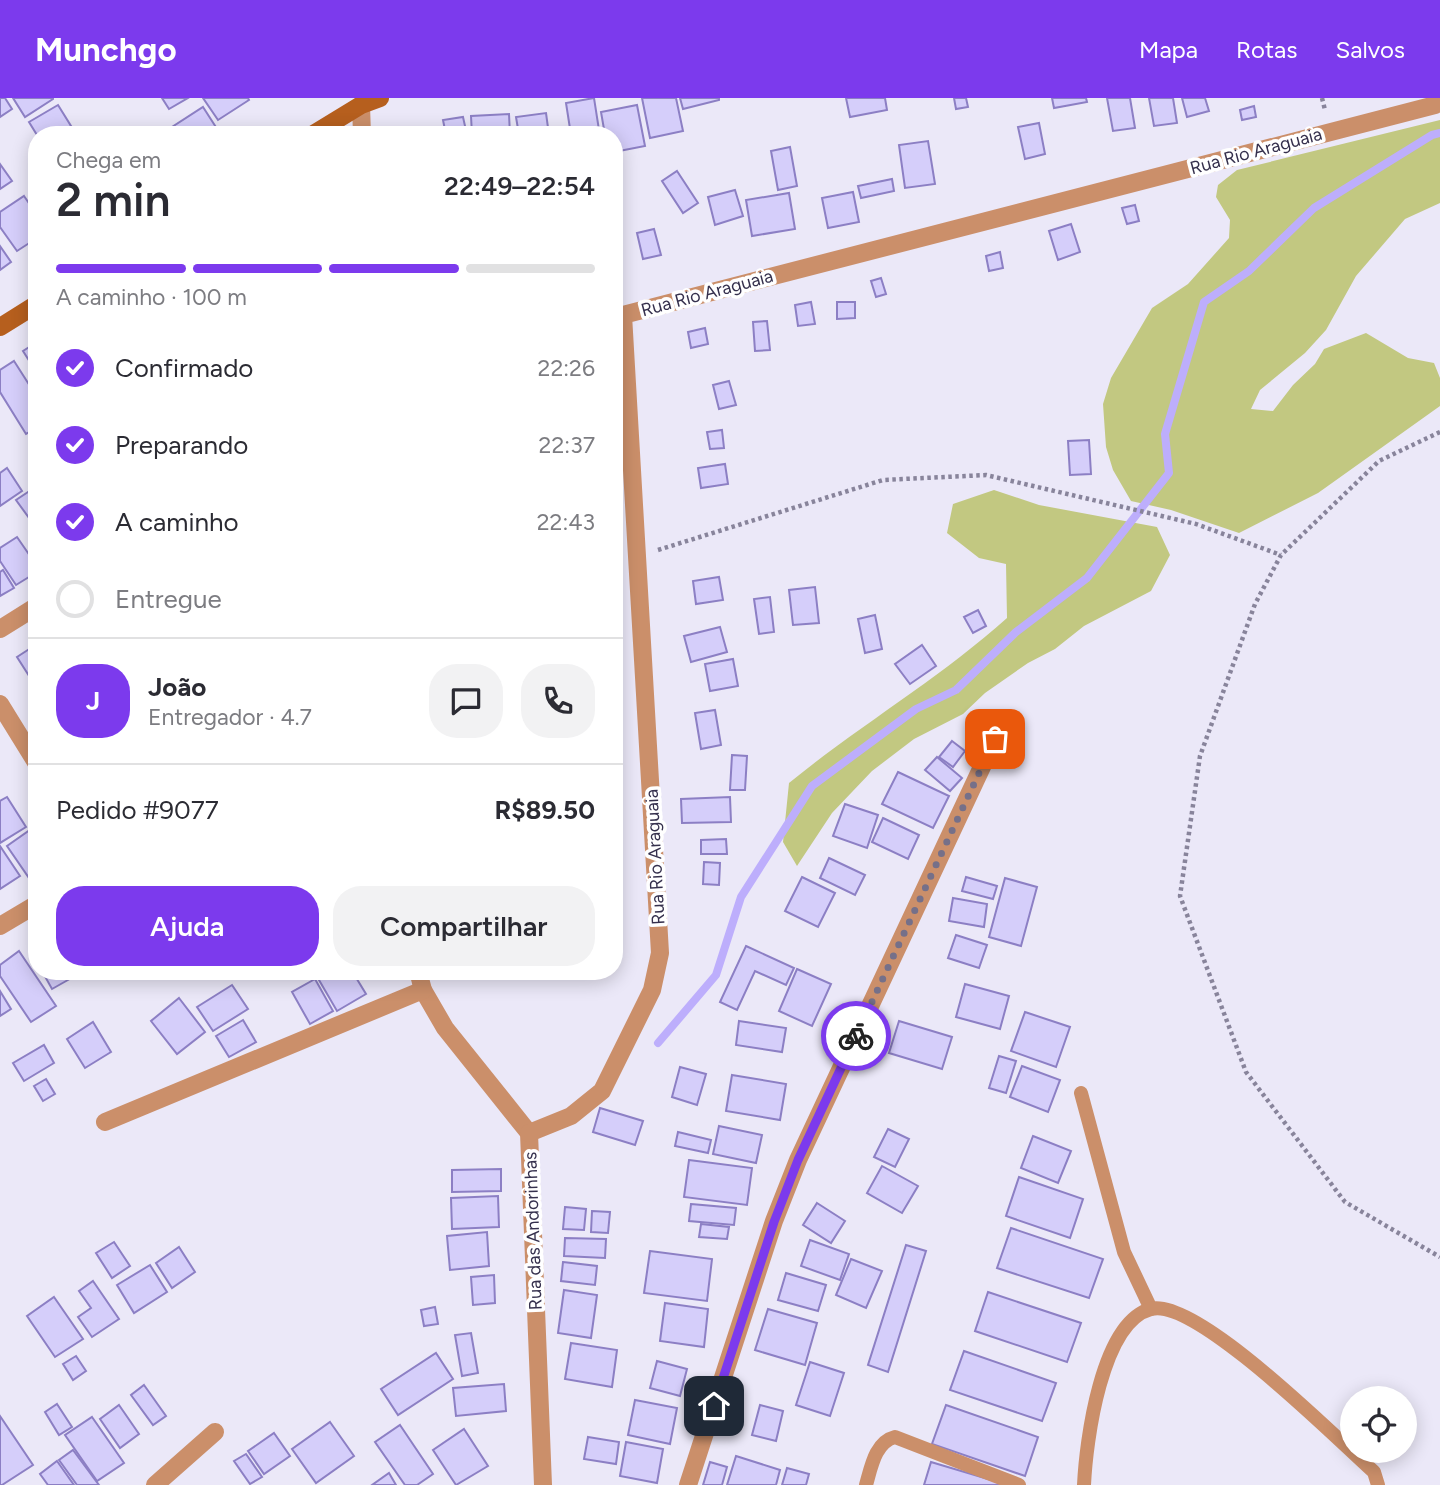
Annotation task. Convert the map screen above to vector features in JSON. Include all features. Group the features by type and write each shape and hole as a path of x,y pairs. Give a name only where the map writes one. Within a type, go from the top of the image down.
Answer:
{"street":[{"path":"326,126 360,105 380,98"},
{"path":"360,105 361,126"},
{"name":"Rua Rio Araguaia","path":"529,1133 571,1116 602,1091 652,990 660,953 623,315 1435,105"},
{"path":"0,327 28,310"},
{"path":"0,629 28,612"},
{"path":"0,704 28,749"},
{"path":"688,1485 774,1222 798,1160 995,739"},
{"path":"0,926 28,909"},
{"name":"Rua das Andorinhas","path":"420,980 423,990 445,1028 529,1133 543,1485"},
{"path":"105,1122 423,990"},
{"path":"155,1485 215,1432"}],"lane":[{"path":"1081,1093 1124,1252 1151,1309"},
{"path":"1084,1485 1086,1445 1111,1350 1133,1318 1151,1309 1170,1309 1235,1347 1374,1472 1378,1485"},
{"path":"866,1485 880,1447 886,1440 895,1437 1019,1485"}],"path":[{"path":"1440,432 1379,461 1281,555 1255,604 1200,756 1180,897 1246,1072 1345,1202 1440,1257"},
{"path":"637,556 883,480 986,475 1196,524 1281,555"}],"green space":[{"path":"1440,120 1440,203 1405,219 1356,276 1326,330 1305,353 1260,390 1251,409 1273,411 1293,385 1315,364 1324,349 1366,333 1408,358 1434,363 1440,378 1440,406 1318,493 1239,533 1171,510 1131,501 1113,470 1106,447 1103,404 1111,378 1152,308 1188,284 1229,238 1230,220 1216,197 1218,185 1237,170"},
{"path":"994,490 1039,505 1157,527 1170,555 1151,591 1084,626 1055,649 1028,663 985,693 963,714 914,739 872,771 832,813 797,866 783,842 789,783 954,661 1007,618 1006,564 979,558 947,533 953,504"}],"building":[{"path":"0,98 5,98 12,109 0,117"},
{"path":"13,98 53,98 53,99 25,117"},
{"path":"162,98 188,98 169,109"},
{"path":"203,98 248,98 249,100 218,120"},
{"path":"594,98 598,126 570,126 566,103"},
{"path":"642,98 676,98 683,131 650,138"},
{"path":"680,98 719,98 719,100 683,109"},
{"path":"846,98 885,98 887,110 850,117"},
{"path":"954,98 966,98 968,107 956,109"},
{"path":"1052,98 1086,98 1087,102 1054,108"},
{"path":"1107,98 1130,98 1135,128 1113,131"},
{"path":"1149,98 1173,98 1177,123 1154,126"},
{"path":"1182,98 1205,98 1209,111 1187,117"},
{"path":"58,105 71,126 31,126 29,122"},
{"path":"637,105 645,146 623,150 623,126 603,126 601,112"},
{"path":"1254,106 1256,117 1242,120 1240,110"},
{"path":"203,107 215,126 174,126"},
{"path":"546,113 548,126 518,126 516,117"},
{"path":"509,114 510,126 472,126 471,116"},
{"path":"463,117 465,126 444,126 443,120"},
{"path":"1039,123 1045,154 1025,159 1018,127"},
{"path":"928,141 935,184 905,188 899,145"},
{"path":"790,147 797,186 778,190 771,151"},
{"path":"0,164 12,181 0,189"},
{"path":"677,171 698,203 683,213 662,181"},
{"path":"892,179 894,191 861,198 858,186"},
{"path":"735,190 743,216 715,225 708,197"},
{"path":"853,192 859,222 828,228 822,198"},
{"path":"789,193 795,229 752,236 746,200"},
{"path":"24,196 28,202 28,244 17,251 0,227 0,212"},
{"path":"1135,205 1139,221 1127,224 1122,208"},
{"path":"1071,224 1080,252 1058,260 1049,231"},
{"path":"654,229 661,255 643,259 637,233"},
{"path":"0,246 11,262 0,270"},
{"path":"1000,252 1003,268 989,271 986,256"},
{"path":"881,278 886,294 876,297 871,281"},
{"path":"811,302 815,324 798,326 795,305"},
{"path":"837,302 855,302 855,318 837,319"},
{"path":"767,321 770,350 755,351 753,322"},
{"path":"705,328 708,344 691,348 688,332"},
{"path":"14,361 28,383 26,434 0,392 0,370"},
{"path":"729,381 736,405 719,409 713,385"},
{"path":"722,430 724,448 710,449 707,432"},
{"path":"1089,440 1091,474 1070,475 1068,441"},
{"path":"725,464 728,484 701,488 698,468"},
{"path":"7,468 22,491 0,506 0,473"},
{"path":"28,492 28,517 16,500"},
{"path":"17,537 28,553 28,578 16,585 0,561 0,548"},
{"path":"3,570 14,588 0,596 0,572"},
{"path":"719,577 723,600 696,604 693,581"},
{"path":"815,587 819,623 793,625 789,590"},
{"path":"770,597 774,632 759,634 754,599"},
{"path":"978,610 986,626 973,633 964,617"},
{"path":"875,615 882,649 865,653 858,619"},
{"path":"720,627 727,652 691,662 684,636"},
{"path":"922,645 936,666 910,684 895,664"},
{"path":"28,650 28,674 17,657"},
{"path":"733,659 738,686 710,691 705,664"},
{"path":"715,710 721,745 701,749 695,713"},
{"path":"952,741 965,751 953,767 939,757"},
{"path":"732,755 747,756 745,790 730,790"},
{"path":"937,757 962,778 950,791 925,770"},
{"path":"898,772 949,796 933,828 882,804"},
{"path":"7,797 26,827 0,843 0,801"},
{"path":"730,797 731,822 682,823 681,799"},
{"path":"845,804 878,815 867,848 833,836"},
{"path":"883,818 919,835 908,859 872,842"},
{"path":"28,831 28,877 7,846"},
{"path":"726,839 727,854 701,854 701,840"},
{"path":"0,846 20,876 0,889"},
{"path":"829,858 865,875 855,895 820,878"},
{"path":"704,862 720,863 719,885 703,884"},
{"path":"802,877 835,893 818,927 785,911"},
{"path":"966,877 997,886 993,899 962,891"},
{"path":"1005,878 1037,887 1021,946 989,937"},
{"path":"953,898 987,904 984,927 949,921"},
{"path":"956,935 987,945 979,968 948,958"},
{"path":"746,946 794,968 786,985 755,971 737,1010 720,1002"},
{"path":"19,951 28,964 28,980 39,980 56,1006 31,1022 0,976 0,965"},
{"path":"797,969 831,984 812,1026 779,1011"},
{"path":"47,980 68,980 52,989"},
{"path":"316,980 333,1011 310,1024 292,992"},
{"path":"319,980 357,980 366,994 337,1011"},
{"path":"965,984 1009,996 1000,1029 956,1017"},
{"path":"232,985 248,1009 213,1031 197,1007"},
{"path":"0,991 11,1009 0,1016"},
{"path":"179,998 205,1032 177,1054 151,1021"},
{"path":"1025,1012 1070,1027 1056,1067 1011,1051"},
{"path":"243,1020 256,1042 229,1057 216,1036"},
{"path":"739,1021 786,1028 782,1052 736,1045"},
{"path":"899,1021 952,1037 942,1069 889,1053"},
{"path":"93,1022 111,1052 85,1068 67,1039"},
{"path":"44,1045 54,1063 24,1081 13,1063"},
{"path":"999,1056 1016,1061 1006,1093 989,1088"},
{"path":"1022,1066 1060,1080 1048,1112 1010,1097"},
{"path":"680,1067 706,1074 697,1105 672,1097"},
{"path":"732,1075 786,1084 780,1120 726,1111"},
{"path":"46,1079 55,1094 43,1101 34,1086"},
{"path":"600,1108 643,1121 635,1145 593,1132"},
{"path":"719,1126 762,1135 756,1163 713,1154"},
{"path":"888,1129 909,1139 895,1167 874,1157"},
{"path":"678,1132 711,1140 708,1153 675,1146"},
{"path":"1033,1136 1071,1151 1058,1183 1021,1168"},
{"path":"689,1160 752,1168 747,1205 684,1197"},
{"path":"882,1166 918,1186 902,1213 867,1193"},
{"path":"501,1169 501,1191 452,1192 452,1170"},
{"path":"1019,1177 1083,1199 1070,1238 1006,1216"},
{"path":"498,1196 499,1227 452,1229 451,1198"},
{"path":"817,1203 845,1221 831,1243 803,1225"},
{"path":"691,1204 736,1208 734,1225 689,1221"},
{"path":"565,1207 586,1209 584,1230 563,1229"},
{"path":"592,1211 610,1212 608,1233 591,1232"},
{"path":"701,1224 729,1227 727,1239 699,1237"},
{"path":"1011,1228 1103,1259 1089,1298 997,1268"},
{"path":"487,1232 489,1266 450,1270 447,1236"},
{"path":"565,1238 606,1239 605,1258 564,1256"},
{"path":"810,1240 849,1254 840,1280 801,1266"},
{"path":"114,1242 130,1266 112,1278 96,1253"},
{"path":"906,1245 926,1251 888,1372 868,1365"},
{"path":"179,1247 195,1272 172,1288 156,1263"},
{"path":"650,1251 712,1259 707,1301 644,1293"},
{"path":"851,1259 882,1271 866,1308 836,1295"},
{"path":"563,1262 597,1266 595,1285 561,1281"},
{"path":"150,1265 167,1292 134,1313 117,1285"},
{"path":"786,1273 826,1285 818,1311 778,1300"},
{"path":"494,1275 495,1303 473,1305 471,1277"},
{"path":"93,1281 119,1319 92,1337 78,1317 91,1308 79,1291"},
{"path":"564,1290 597,1295 591,1338 558,1333"},
{"path":"988,1292 1081,1323 1067,1362 975,1331"},
{"path":"54,1297 83,1339 55,1357 27,1316"},
{"path":"665,1303 708,1309 704,1347 660,1341"},
{"path":"435,1307 438,1324 424,1326 421,1310"},
{"path":"768,1309 817,1323 805,1365 755,1350"},
{"path":"471,1333 478,1373 462,1376 455,1335"},
{"path":"571,1343 617,1350 612,1387 565,1379"},
{"path":"964,1351 1056,1383 1042,1421 950,1390"},
{"path":"436,1353 453,1379 398,1415 381,1389"},
{"path":"76,1356 86,1371 73,1380 63,1364"},
{"path":"657,1361 687,1369 680,1396 650,1388"},
{"path":"810,1362 844,1373 830,1416 796,1405"},
{"path":"504,1384 506,1411 456,1416 453,1388"},
{"path":"144,1385 166,1416 153,1425 131,1395"},
{"path":"635,1400 677,1408 670,1444 628,1435"},
{"path":"57,1404 72,1427 59,1435 45,1412"},
{"path":"119,1405 139,1434 120,1448 100,1419"},
{"path":"760,1405 783,1411 776,1441 752,1435"},
{"path":"946,1405 1038,1437 1025,1476 932,1444"},
{"path":"0,1416 33,1465 2,1485 0,1485"},
{"path":"92,1417 124,1463 97,1481 65,1435"},
{"path":"330,1422 354,1456 316,1483 292,1449"},
{"path":"400,1425 433,1474 417,1485 405,1485 375,1442"},
{"path":"464,1429 488,1466 456,1485 433,1450"},
{"path":"274,1433 290,1456 264,1474 248,1451"},
{"path":"588,1437 619,1442 616,1464 584,1459"},
{"path":"626,1442 663,1449 657,1483 620,1476"},
{"path":"73,1450 99,1485 77,1485 59,1460"},
{"path":"246,1454 262,1477 250,1484 234,1461"},
{"path":"736,1456 780,1470 776,1485 727,1485"},
{"path":"57,1461 74,1485 48,1485 40,1474"},
{"path":"710,1462 727,1467 722,1485 703,1485"},
{"path":"931,1462 1008,1485 924,1485"},
{"path":"787,1468 809,1474 806,1485 782,1485"},
{"path":"389,1473 396,1485 372,1485"}],"waterway":[{"path":"658,1043 716,975 741,897 812,786 916,709 956,690 1016,632 1087,578 1169,473 1165,434 1204,302 1249,271 1314,208 1432,135 1440,133"}],"way so far":[{"path":"856,1036 995,739"}],"route":[{"path":"714,1406 774,1222 798,1160 856,1036"}]}
